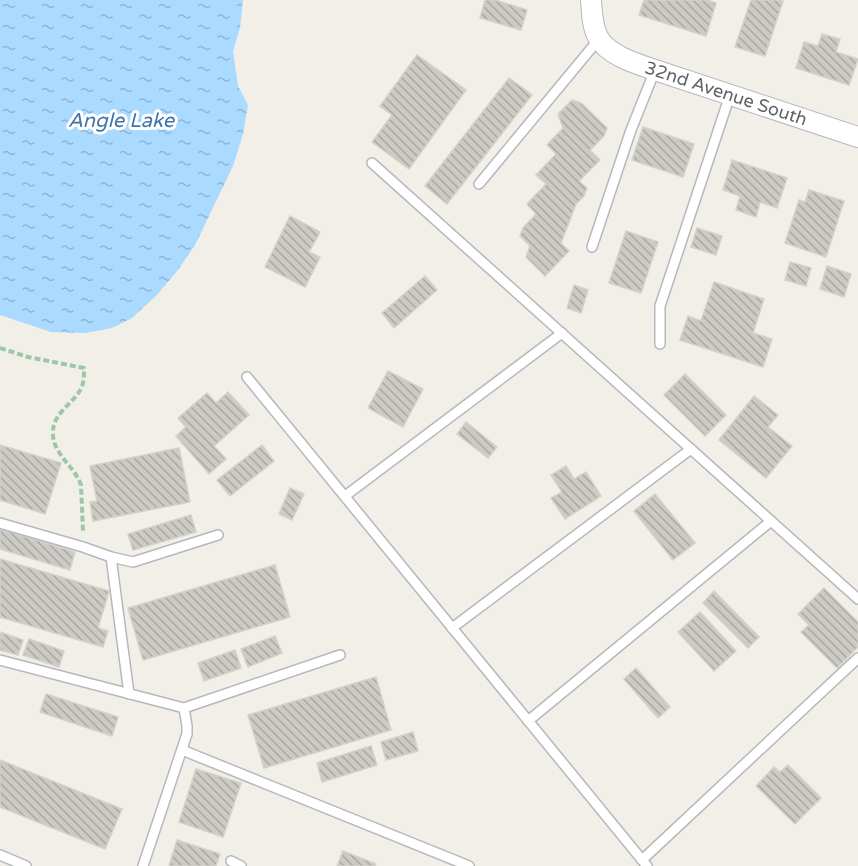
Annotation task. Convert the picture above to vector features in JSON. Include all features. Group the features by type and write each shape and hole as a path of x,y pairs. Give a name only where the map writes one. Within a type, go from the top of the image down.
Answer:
{"street":[{"path":"591,0 594,27 599,39"},
{"name":"32nd Avenue South","path":"599,39 612,51 631,61 858,137"}],"lane":[{"path":"479,184 599,39"},
{"path":"592,247 631,129 655,70"},
{"path":"660,344 660,306 729,95"},
{"path":"372,163 858,599"},
{"path":"345,496 562,333"},
{"path":"247,377 644,863 858,658"},
{"path":"452,628 691,449"},
{"path":"528,721 771,520"},
{"path":"0,523 133,562 218,536"},
{"path":"111,557 129,694"},
{"path":"0,660 184,708 340,655"},
{"path":"143,866 187,734 188,726 184,708"},
{"path":"182,750 469,866"},
{"path":"0,855 26,866"},
{"path":"231,861 241,866"}],"path":[{"path":"0,348 28,357 84,368 84,382 80,390 58,414 52,435 61,456 79,478 81,485 83,547"}],"water":[{"name":"Angle Lake","path":"0,0 243,0 240,28 233,51 238,86 248,105 243,134 233,166 195,245 178,270 156,296 132,318 112,328 85,333 51,332 0,315"}],"building":[{"path":"485,0 495,0 527,10 521,30 480,18"},
{"path":"644,0 707,0 716,3 706,36 639,15"},
{"path":"751,0 783,1 765,56 735,47"},
{"path":"822,34 840,39 836,52 858,59 849,85 796,68 804,42 818,46"},
{"path":"417,55 466,90 409,169 372,142 392,115 380,106"},
{"path":"509,78 532,95 447,204 425,186"},
{"path":"572,100 581,103 607,128 604,136 590,150 600,160 579,181 587,188 584,196 576,204 561,243 569,251 545,276 526,257 530,246 520,236 523,228 536,214 527,204 546,184 536,175 556,154 547,145 563,128 558,114"},
{"path":"643,127 694,144 683,177 632,160"},
{"path":"732,160 787,178 777,208 760,202 756,217 736,210 740,196 723,190"},
{"path":"809,190 844,201 826,257 785,243 799,200 805,202"},
{"path":"290,216 320,232 309,252 320,257 305,287 265,267"},
{"path":"697,228 722,236 716,255 691,247"},
{"path":"626,231 658,242 641,293 609,283"},
{"path":"790,262 811,268 806,286 785,280"},
{"path":"827,266 851,274 844,297 820,289"},
{"path":"425,276 437,290 394,328 382,313"},
{"path":"714,282 764,299 753,333 772,339 763,367 680,340 688,316 701,321"},
{"path":"574,285 588,290 581,313 567,308"},
{"path":"388,371 423,389 403,427 368,408"},
{"path":"685,374 726,415 705,436 664,395"},
{"path":"228,392 249,415 214,446 226,459 209,474 176,436 186,427 178,418 207,393 216,403"},
{"path":"754,396 778,415 768,427 792,446 766,478 719,440"},
{"path":"466,422 497,447 488,458 457,434"},
{"path":"0,445 61,463 45,514 0,500"},
{"path":"262,445 274,461 230,496 217,480"},
{"path":"179,448 190,502 93,521 90,502 97,501 90,466"},
{"path":"566,466 574,479 586,472 601,496 565,519 551,498 562,492 551,475"},
{"path":"290,488 304,494 292,520 279,514"},
{"path":"655,494 695,543 673,560 634,511"},
{"path":"191,515 196,532 133,550 128,534"},
{"path":"0,529 75,552 70,570 0,549"},
{"path":"0,559 109,591 98,628 108,631 103,647 0,617"},
{"path":"275,565 290,617 143,660 128,608"},
{"path":"824,588 858,622 858,647 837,668 801,632 809,625 798,614"},
{"path":"714,591 759,637 748,648 703,603"},
{"path":"700,612 736,651 714,671 678,632"},
{"path":"0,632 23,640 18,655 0,650"},
{"path":"275,636 282,653 248,667 241,649"},
{"path":"29,639 64,651 59,667 23,655"},
{"path":"235,650 241,668 204,681 198,663"},
{"path":"636,668 670,707 658,718 624,679"},
{"path":"376,677 391,730 264,768 248,715"},
{"path":"46,694 118,717 112,736 40,712"},
{"path":"413,732 418,751 386,760 381,742"},
{"path":"371,746 377,765 322,782 317,763"},
{"path":"0,760 122,809 105,849 0,807"},
{"path":"788,765 821,798 795,824 756,786 774,767 780,772"},
{"path":"196,769 241,783 223,837 179,822"},
{"path":"177,840 220,854 216,866 169,866"},
{"path":"343,851 376,864 375,866 337,866"}]}
